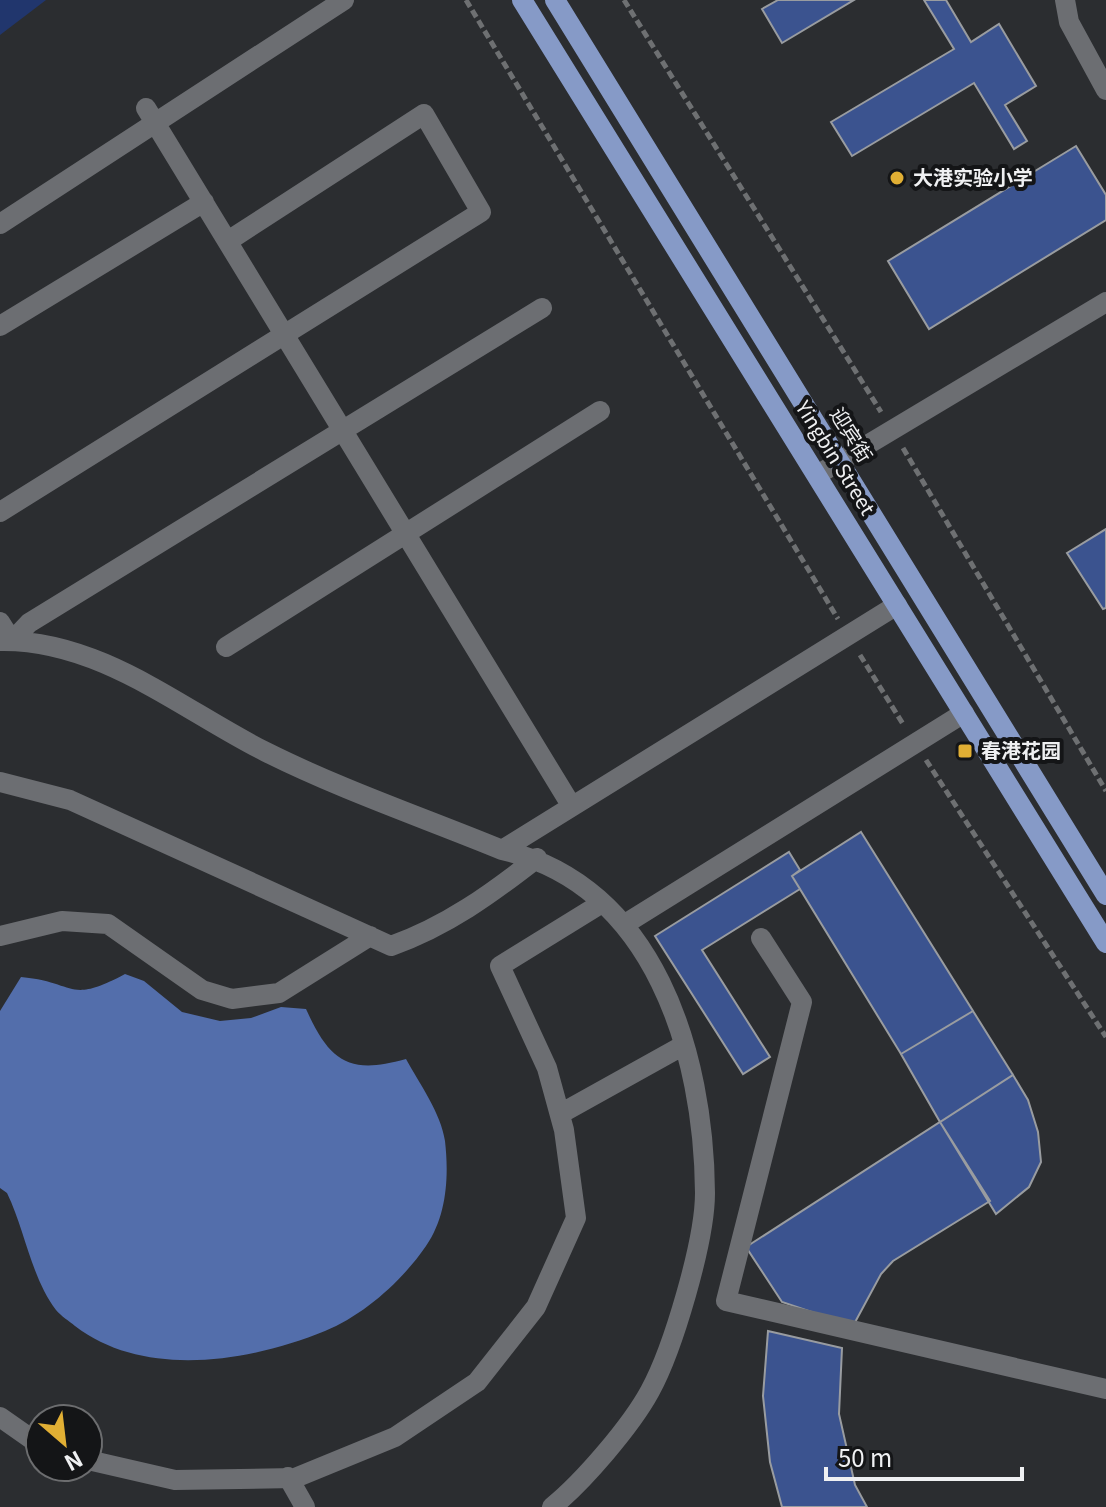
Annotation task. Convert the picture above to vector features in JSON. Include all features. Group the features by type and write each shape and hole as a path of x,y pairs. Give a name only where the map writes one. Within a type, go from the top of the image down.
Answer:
{"main road":[{"name":"Yingbin Street","path":"522,0 1106,943"},
{"name":"迎宾街","path":"555,0 1106,895"}],"street":[{"path":"0,224 150,115 344,0"},
{"path":"1065,0 1069,22 1106,90"},
{"path":"0,512 287,336 481,212 424,114 228,241"},
{"path":"150,115 346,431 571,805"},
{"path":"0,326 204,202"},
{"path":"817,475 1106,302"},
{"path":"6,641 29,623 542,308"},
{"path":"226,647 600,411"},
{"path":"502,850 897,605"},
{"path":"0,622 6,641"},
{"path":"6,641 52,648 139,679 267,753 502,850 537,858 563,871 625,924 664,985 684,1045 699,1118 705,1196 687,1293 650,1391 579,1485 552,1507"},
{"path":"625,924 964,713"},
{"path":"0,782 70,800 391,946 425,934 482,901 537,858"},
{"path":"104,1464 175,1480 288,1477 395,1437 477,1382 536,1307 576,1218 560,1114 547,1068 500,966 602,903"},
{"path":"0,936 62,921 108,924 202,990 232,999 279,993 370,936"},
{"path":"761,938 802,1002 726,1301 1106,1389"},
{"path":"560,1114 684,1045"},
{"path":"0,1417 24,1434"},
{"path":"288,1477 305,1507"}],"path":[{"path":"466,0 847,634 1106,1037"},
{"path":"624,0 893,431 1106,791"}],"shaded area":[{"path":"0,0 46,0 0,35"},
{"path":"125,974 144,981 182,1012 220,1021 251,1018 281,1007 306,1009 324,1041 344,1060 370,1065 406,1059 443,1130 447,1168 445,1195 438,1222 426,1246 394,1284 354,1316 325,1331 264,1351 197,1360 164,1359 132,1354 102,1343 63,1316 47,1297 7,1193 0,1188 0,1011 21,977 81,990"}],"building":[{"path":"778,0 854,0 782,43 762,9"},
{"path":"924,0 946,0 971,42 999,24 1036,86 1005,105 1027,141 1014,149 974,83 852,156 831,122 954,49"},
{"path":"1076,146 1106,195 1106,220 929,329 888,261"},
{"path":"1106,529 1106,608 1103,609 1067,553"},
{"path":"861,832 973,1011 901,1054 792,876"},
{"path":"789,852 800,870 792,876 800,889 702,950 770,1057 743,1074 655,936"},
{"path":"973,1011 1013,1075 940,1122 901,1054"},
{"path":"1013,1075 1028,1100 1038,1132 1041,1162 1029,1187 996,1214 940,1122"},
{"path":"940,1122 990,1201 893,1261 881,1274 853,1326 782,1302 746,1247"},
{"path":"768,1331 842,1348 839,1414 855,1485 867,1507 782,1507 770,1462 763,1396"}],"place":[{"name":"大港实验小学","path":"897,178"},
{"name":"春港花园","path":"965,751"}]}
